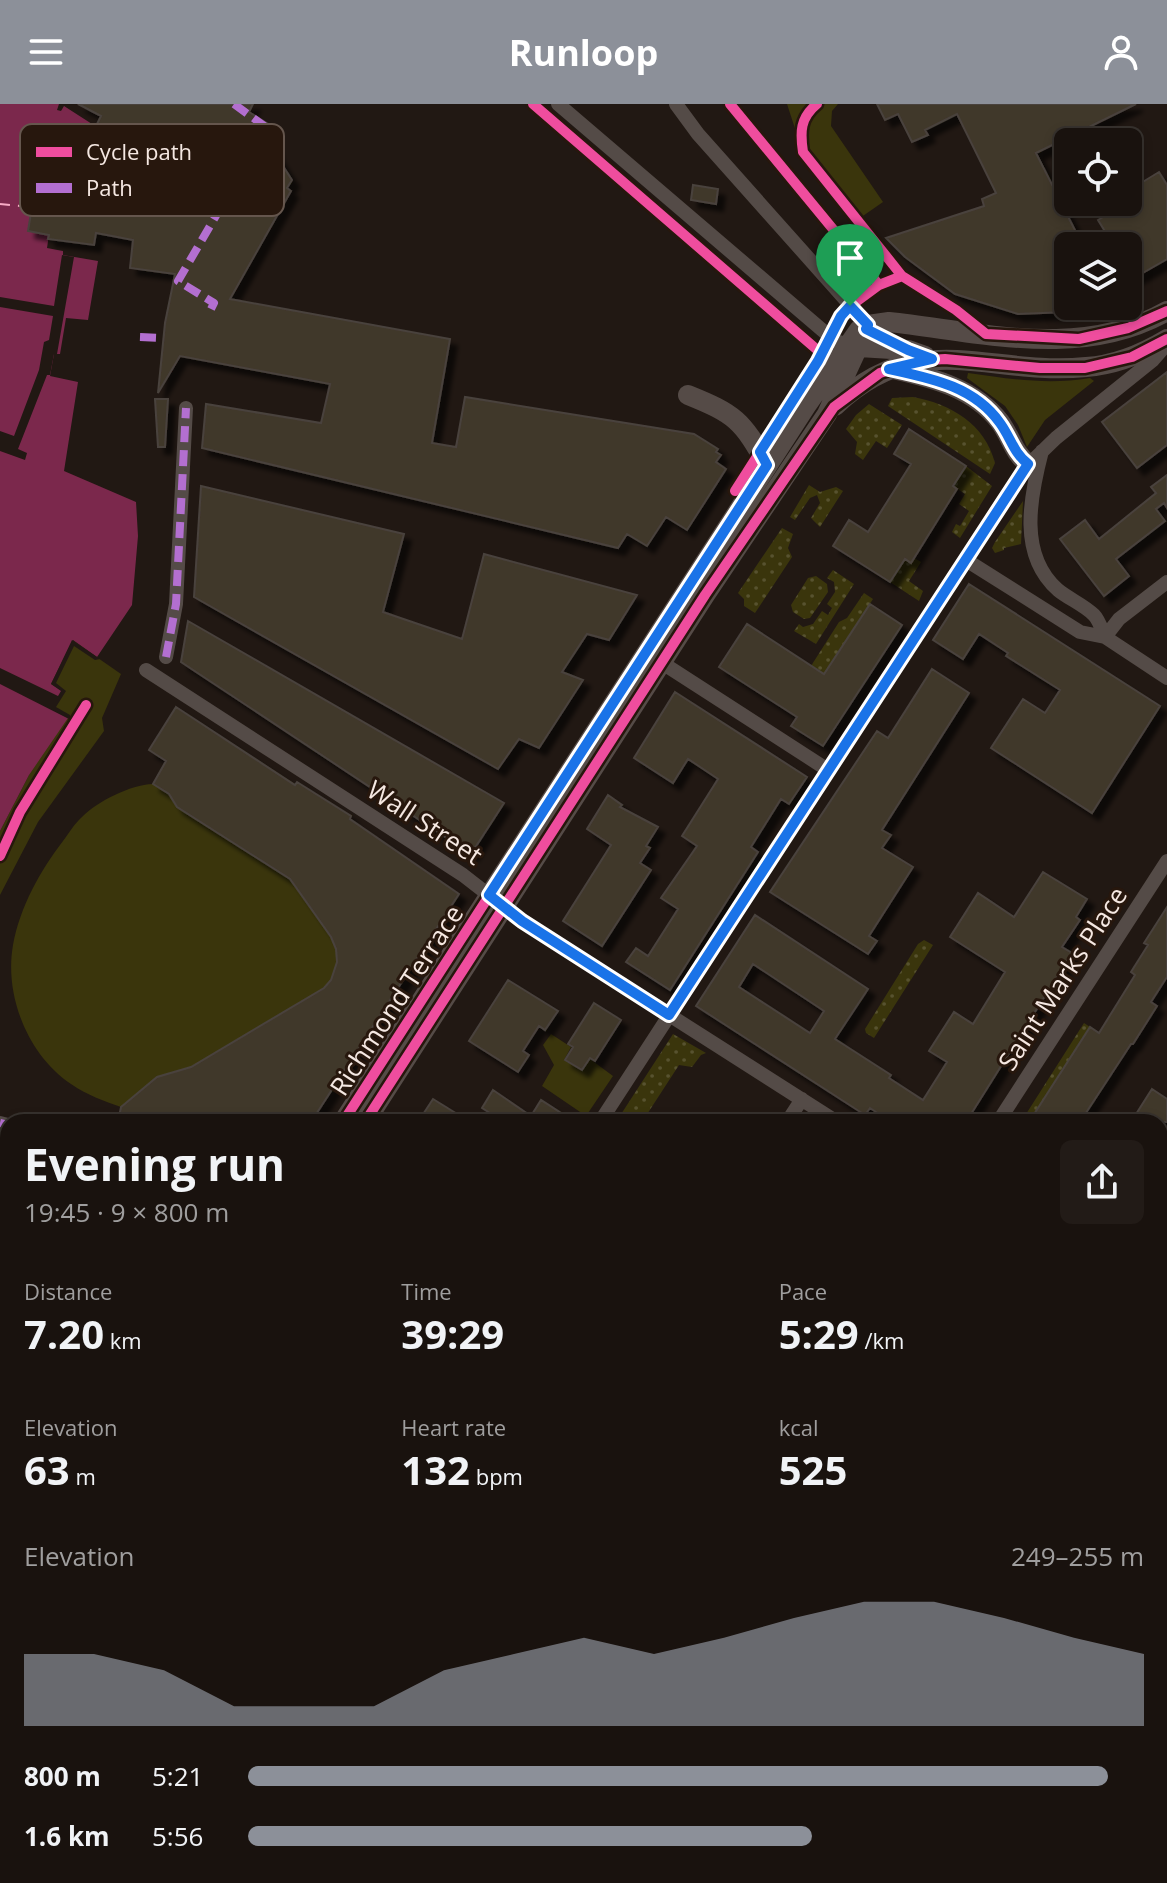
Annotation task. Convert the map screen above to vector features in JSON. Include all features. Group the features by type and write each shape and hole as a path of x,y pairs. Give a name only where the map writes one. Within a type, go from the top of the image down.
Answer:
{"main road":[{"path":"868,325 889,322 1034,339 1079,339 1128,328 1167,311"},
{"name":"Richmond Terrace","path":"654,658 767,465 852,346 859,330 868,325"},
{"path":"827,414 852,346 908,350 932,359 1040,368 1085,368 1132,357 1167,342"},
{"path":"827,414 860,386 889,369 932,359"},
{"path":"889,369 943,382 977,400 999,421 1015,451 1035,457"},
{"path":"688,395 735,417 767,465"},
{"name":"Richmond Terrace","path":"349,1114 496,900 654,658 827,414"},
{"name":"Richmond Terrace","path":"370,1114 496,900"}],"street":[{"path":"558,104 822,329 852,346"},
{"path":"676,104 868,325"},
{"path":"605,1114 1035,457 1153,360 1167,342"},
{"path":"166,657 176,604 186,408"},
{"path":"1035,457 1031,541 1036,562 1057,589 1095,615 1105,637"},
{"path":"966,560 1080,632 1105,637 1167,678"},
{"path":"1105,637 1119,619 1167,582"},
{"path":"654,658 828,770"},
{"name":"Wall Street","path":"146,670 469,879 522,921 825,1114"},
{"name":"Saint Marks Place","path":"1003,1114 1167,861"},
{"path":"792,1114 802,1099"}],"shaded area":[{"path":"0,104 77,104 101,116 97,124 20,124 20,216 31,216 29,231 49,235 47,248 63,251 63,255 98,261 88,320 66,318 60,354 54,354 50,376 78,382 64,471 136,502 138,536 132,605 97,657 73,640 51,684 62,691 51,709 68,718 29,775 0,831"},
{"path":"787,104 838,104 832,111 831,126 883,202 860,218 802,150"},
{"path":"968,373 1029,380 1090,378 1094,381 1045,420 1027,447 1018,425 1005,406 967,378"},
{"path":"913,397 953,411 975,427 990,449 995,463 990,474 888,406 892,398"},
{"path":"869,404 902,425 887,448 876,441 863,460 855,454 857,442 846,429"},
{"path":"966,466 992,486 960,538 952,532 956,524 960,526 969,511 959,504 965,494 953,486"},
{"path":"809,485 820,492 836,487 843,491 820,527 811,518 820,503 817,495 810,498 795,520 790,517"},
{"path":"1023,501 1021,544 995,553 992,548 995,542"},
{"path":"782,528 793,534 788,548 792,557 755,613 744,606 744,599 738,593"},
{"path":"914,558 921,562 909,581 923,591 919,601 890,582 905,559 910,562"},
{"path":"833,570 854,584 816,644 794,631 799,624 803,627 813,624 822,611 828,615 832,608 827,604 835,592 834,582 827,578"},
{"path":"816,576 827,584 828,592 810,618 804,619 793,612 791,605 808,578"},
{"path":"864,593 873,599 824,674 811,666 839,622 847,618"},
{"path":"72,640 121,674 102,718 104,731 38,822 0,895 0,831 29,775 50,709 51,684"},
{"path":"176,707 295,784 297,782 351,816 351,820 459,894 316,1114 120,1114 121,1107 77,1088 56,1072 31,1041 22,1023 12,984 11,964 13,945 26,903 39,877 79,819 105,800 153,784 166,761 149,750"},
{"path":"924,940 933,945 874,1038 865,1029 918,944"},
{"path":"1084,1023 1090,1027 1034,1114 1026,1114"},
{"path":"551,1034 571,1047 564,1060 582,1071 590,1059 613,1076 587,1114 542,1086 554,1065 543,1045"},
{"path":"673,1034 706,1053 692,1067 679,1065 647,1114 621,1114"}],"pier":[{"path":"59,104 77,104 101,116 97,124 92,124 64,106 61,111 57,110"},
{"path":"62,255 74,257 57,354 54,354 50,375 47,375 18,449 27,453 25,460 0,451 0,431 14,436 39,370 44,342 49,340 53,316 0,307 0,297 54,306"},
{"path":"72,640 100,659 95,660 74,646 56,683 66,691 56,707 70,715 71,720 0,684 0,668 58,696 61,691 51,684"}],"building":[{"path":"78,104 253,104 249,112 268,124 97,124 101,116"},
{"path":"877,104 1136,104 1087,128 1054,128 1054,144 1036,153 1054,189 1054,216 1068,216 1076,232 1054,232 1054,313 1018,314 955,294 905,257 886,238 984,206 982,199 996,193 957,114 925,130 928,135 912,142 898,114 885,120"},
{"path":"284,168 292,180 287,188 291,191 284,203"},
{"path":"1159,172 1167,185 1167,259 1142,273 1142,232 1105,232 1098,220 1105,216 1142,216 1142,182"},
{"path":"693,185 718,189 716,204 691,200"},
{"path":"30,216 277,216 230,299 450,339 432,443 456,447 465,397 694,434 718,449 716,452 721,455 716,462 726,469 687,530 666,517 647,546 627,534 618,548 202,448 206,404 321,423 330,384 180,356 158,393 165,323 175,274 130,268 133,240 96,233 94,245 48,239 49,235 28,231"},
{"path":"1167,372 1167,445 1137,468 1102,422"},
{"path":"155,399 168,399 165,447 158,447"},
{"path":"909,429 966,466 953,486 957,489 911,563 905,559 890,582 833,546 849,520 868,532 911,464 894,454"},
{"path":"1167,475 1167,508 1164,503 1156,509 1165,521 1116,559 1129,576 1104,596 1060,539 1085,520 1099,539 1156,493 1151,487"},
{"path":"201,486 404,534 383,612 462,639 484,554 637,595 609,640 587,634 562,672 583,680 539,748 519,739 498,769 194,597"},
{"path":"969,584 1160,706 1092,813 991,748 1023,699 1045,713 1060,690 1006,656 1008,653 979,634 963,659 933,640"},
{"path":"870,604 902,625 823,746 791,726 797,717 719,667 747,624 824,674"},
{"path":"188,621 504,803 471,854 181,662"},
{"path":"932,669 969,693 882,830 891,835 882,848 913,867 869,936 877,941 868,954 770,892 877,731 888,738"},
{"path":"675,692 807,777 789,804 781,799 751,847 758,852 670,990 626,962 636,948 648,956 678,909 661,898 697,846 682,836 718,779 688,759 673,783 634,758"},
{"path":"176,707 295,785 297,782 351,816 350,819 459,894 316,1114 120,1114 121,1107 157,1077 191,1067 324,988 331,980 337,962 331,937 290,879 177,807 169,794 153,784 166,761 149,750"},
{"path":"608,795 622,805 620,807 658,827 640,863 651,870 602,946 563,921 611,845 587,829"},
{"path":"1043,872 1087,899 1076,917 1080,920 1062,947 1072,953 971,1114 879,1114 870,1108 863,1114 696,1006 755,915 868,989 835,1039 923,1100 947,1062 929,1051 954,1012 973,1024 1005,972 950,937 978,893 1014,917","holes":["753,964 824,1011 810,1033 739,987"]},
{"path":"1167,907 1167,977 1151,1002 1157,1006 1133,1044 1085,1114 1034,1114 1090,1027 1099,1033 1135,975 1131,972 1148,945 1144,943"},
{"path":"508,980 558,1011 545,1030 539,1026 523,1051 529,1055 518,1072 469,1041"},
{"path":"594,1003 621,1020 595,1061 590,1058 582,1070 565,1060 573,1047 568,1044"},
{"path":"1152,1089 1167,1099 1167,1114 1136,1114"},
{"path":"493,1090 528,1114 491,1114 482,1108"},
{"path":"433,1099 457,1114 423,1114"},
{"path":"541,1100 563,1114 532,1114"}],"ferry route":[{"path":"0,204 20,206"}],"marked path":[{"path":"234,104 262,124"},
{"path":"211,309 214,303 178,281 216,216"},
{"path":"140,337 164,338"},
{"path":"166,657 176,604 186,408"}],"cycle path":[{"path":"533,104 822,354"},
{"path":"730,104 879,285"},
{"path":"817,104 802,126 803,152 902,276 956,310 986,334 1079,339 1128,328 1167,311"},
{"path":"735,491 818,361 845,310 879,285 902,276"},
{"path":"370,1114 705,595 834,407 880,373 915,361 945,359 1040,368 1085,368 1132,357 1167,339"},
{"path":"348,1114 746,498"},
{"path":"0,856 20,812 86,705"}],"route":[{"path":"850,306 868,325 866,329 932,359 889,369 943,382 977,400 999,421 1018,456 1028,464 669,1015 522,921 489,895 767,465 760,452 818,361 841,316 850,306"}]}
